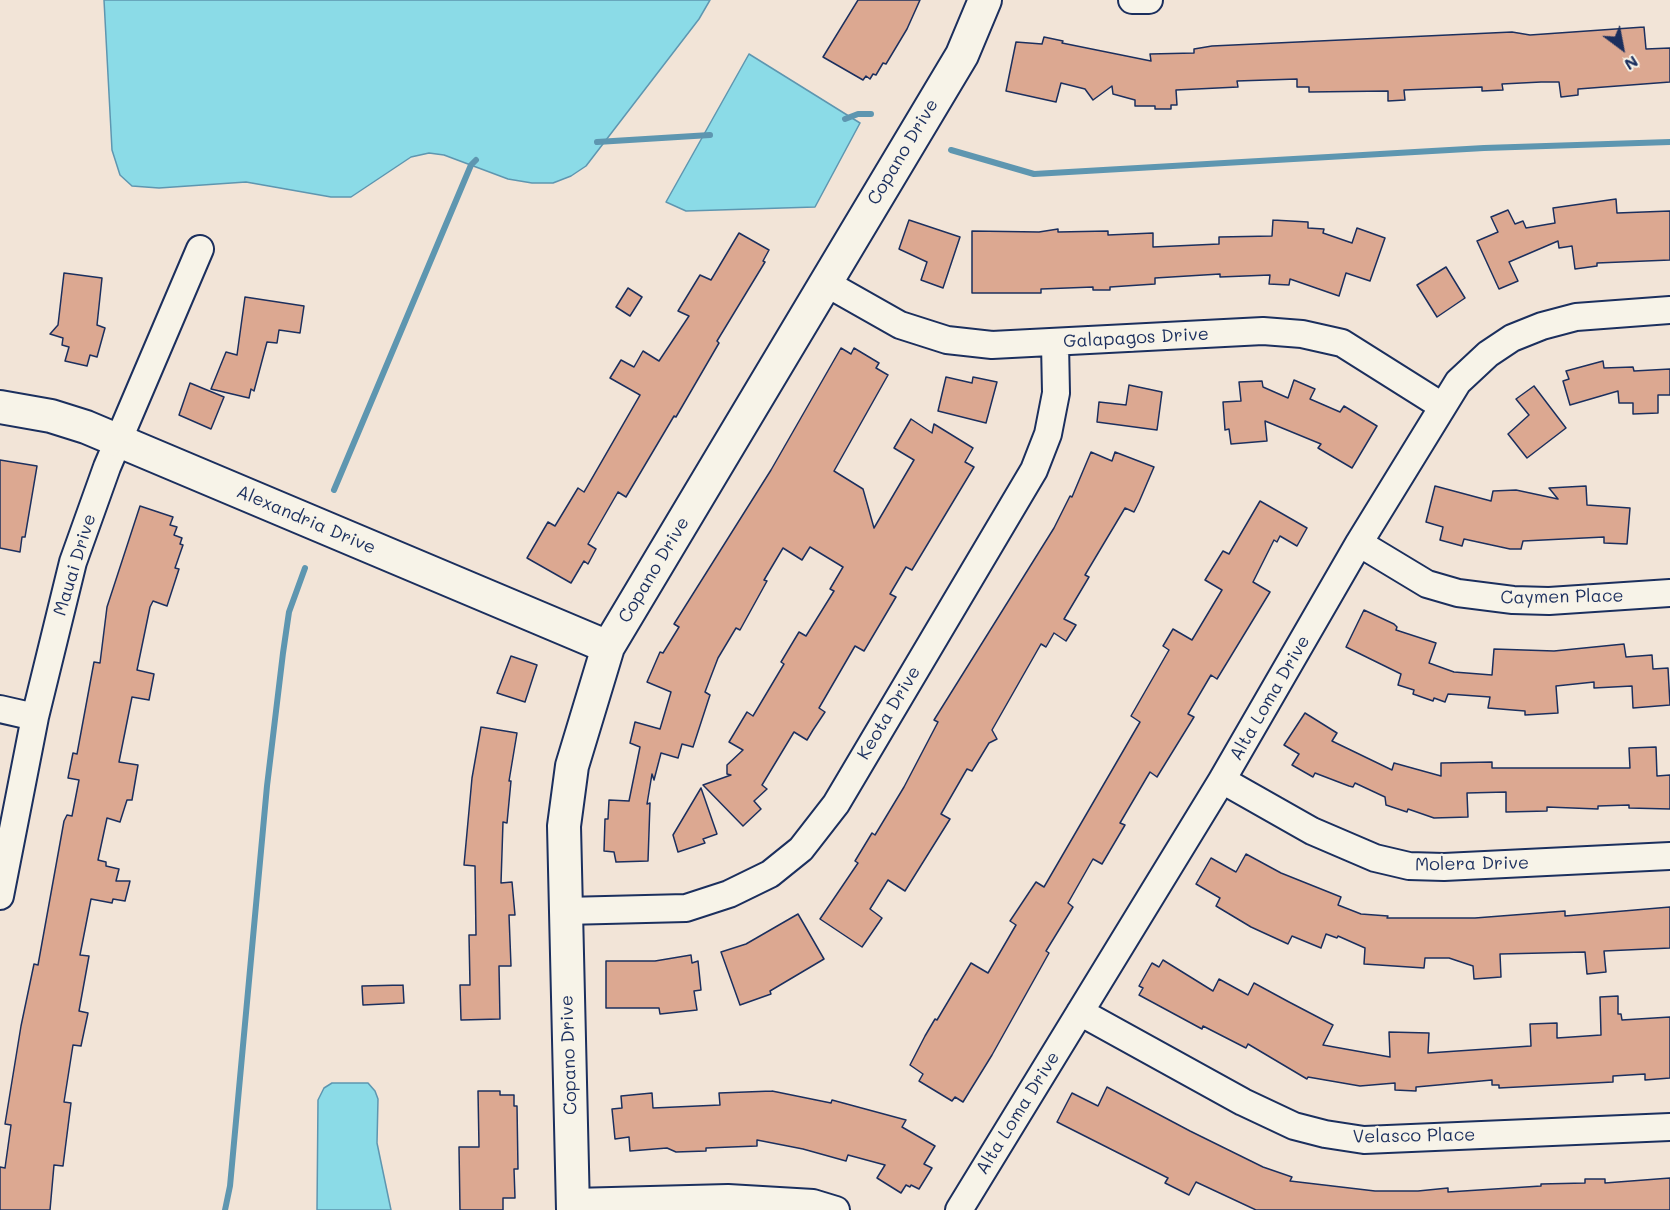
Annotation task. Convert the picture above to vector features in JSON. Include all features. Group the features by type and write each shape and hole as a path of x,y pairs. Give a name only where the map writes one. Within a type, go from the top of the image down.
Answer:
{"street":[{"name":"Copano Drive","path":"573,1206 564,826 572,766 608,647 824,282 962,55 985,0"},
{"path":"1132,0 1149,0"},
{"name":"Mauai Drive","path":"0,896 35,717 73,562 107,467 200,249"},
{"name":"Galapagos Drive","path":"824,282 900,325 946,340 992,345 1263,331 1302,334 1342,343 1442,406"},
{"name":"Alta Loma Drive","path":"959,1210 1222,780 1359,543 1458,382 1488,354 1512,338 1542,326 1576,317 1670,310"},
{"name":"Keota Drive","path":"565,911 686,908 729,894 770,874 801,849 836,804 1034,470 1048,434 1056,393 1055,343"},
{"name":"Alexandria Drive","path":"0,407 51,416 120,441 608,647"},
{"name":"Caymen Place","path":"1359,543 1427,584 1458,593 1513,600 1549,601 1670,593"},
{"path":"0,709 35,717"},
{"name":"Molera Drive","path":"1222,780 1312,831 1375,858 1409,866 1444,867 1670,856"},
{"name":"Velasco Place","path":"1080,1012 1243,1102 1294,1126 1325,1134 1364,1140 1670,1127"},
{"path":"573,1206 728,1198 813,1203 836,1210"}],"water":[{"path":"104,0 710,0 699,19 586,166 571,176 553,183 532,183 508,179 444,155 429,153 411,157 351,197 331,197 246,182 159,188 132,186 120,175 112,150"},
{"path":"749,54 860,123 815,207 686,211 666,202"},
{"path":"332,1083 368,1083 375,1091 378,1099 377,1143 391,1210 317,1210 318,1100 324,1088"}],"building":[{"path":"858,0 920,0 907,29 886,64 883,63 876,75 873,74 870,79 866,76 863,80 823,57"},
{"path":"1644,27 1646,49 1670,48 1670,82 1578,89 1578,95 1561,97 1559,82 1541,82 1502,84 1503,90 1482,91 1482,87 1404,90 1405,100 1388,101 1388,91 1309,92 1309,87 1297,87 1297,79 1237,81 1238,87 1176,90 1177,105 1171,105 1171,109 1155,109 1155,106 1135,106 1135,100 1113,94 1112,86 1093,100 1085,89 1061,83 1056,102 1006,91 1016,42 1042,44 1044,37 1063,41 1062,43 1151,61 1150,54 1194,53 1194,49 1212,46 1512,32 1530,35"},
{"path":"1616,199 1617,213 1670,211 1670,260 1597,263 1597,266 1575,269 1572,246 1559,248 1558,241 1509,262 1518,281 1499,289 1477,241 1498,232 1491,217 1508,210 1515,224 1523,221 1526,228 1555,223 1553,208"},
{"path":"909,220 960,237 943,288 921,280 927,262 899,249"},
{"path":"1273,220 1308,222 1308,228 1324,229 1323,233 1352,243 1357,228 1385,238 1370,281 1346,273 1339,296 1290,279 1289,285 1269,284 1270,275 1220,277 1220,274 1155,278 1155,284 1110,287 1110,290 1093,290 1093,287 1041,289 1041,293 972,293 972,231 1039,232 1058,229 1058,232 1108,231 1108,235 1153,233 1153,247 1219,244 1219,237 1272,236"},
{"path":"739,233 769,250 763,261 765,262 717,341 719,343 676,417 674,416 626,497 618,492 588,544 596,549 588,564 584,561 571,583 527,558 548,522 555,526 578,488 584,492 640,395 610,378 621,360 634,367 643,351 659,361 689,316 678,311 700,275 711,280"},
{"path":"1446,267 1465,298 1437,317 1417,285"},
{"path":"64,273 102,278 97,325 105,328 97,357 90,355 87,366 65,361 69,347 62,345 63,338 50,334 58,325"},
{"path":"628,288 642,297 630,316 616,307"},
{"path":"245,297 304,306 300,333 279,330 277,343 267,342 254,391 251,389 249,398 211,389 226,352 237,355"},
{"path":"841,348 851,354 854,348 879,363 876,368 888,375 834,471 863,489 874,528 914,460 894,448 911,419 932,433 934,424 973,448 965,462 974,467 912,570 906,567 890,594 896,597 864,651 855,646 819,708 825,712 807,740 794,732 762,785 767,789 754,801 761,809 743,826 703,785 731,775 727,774 727,765 743,750 729,742 747,712 753,716 784,664 781,662 799,632 806,636 834,591 830,589 843,567 810,547 802,560 783,548 764,580 767,581 740,630 736,628 718,658 705,692 710,695 693,747 682,744 678,758 661,753 654,780 652,774 647,804 650,803 648,861 616,862 614,852 604,851 605,819 608,819 609,800 629,801 640,747 630,743 635,722 660,729 671,692 647,682 660,652 663,653 679,627 674,624 771,470"},
{"path":"1603,361 1604,368 1633,367 1634,371 1670,369 1670,395 1658,395 1658,413 1633,414 1633,403 1619,403 1618,391 1570,405 1563,381 1569,379 1566,371"},
{"path":"946,377 972,383 973,377 997,382 986,423 938,411"},
{"path":"1294,380 1315,389 1310,399 1340,412 1344,406 1377,426 1352,468 1318,448 1321,444 1265,421 1267,441 1231,444 1229,429 1225,430 1223,402 1241,401 1239,382 1262,381 1263,387 1288,398"},
{"path":"190,383 224,397 211,429 179,415"},
{"path":"1129,385 1162,392 1157,430 1097,422 1099,402 1126,405"},
{"path":"1534,386 1566,428 1527,458 1508,434 1529,415 1516,399"},
{"path":"1091,452 1112,461 1115,452 1154,467 1134,512 1125,508 1085,575 1089,577 1064,619 1076,625 1066,641 1054,633 1046,647 1041,644 992,730 997,739 989,743 972,771 967,769 941,814 950,819 905,891 888,880 870,909 882,918 862,947 820,919 858,863 855,861 872,833 875,835 904,787 938,722 934,720 1054,528 1070,496 1072,497"},
{"path":"0,460 37,466 25,537 22,537 20,552 0,548"},
{"path":"1435,486 1491,501 1493,491 1516,490 1558,499 1549,488 1586,486 1587,505 1630,508 1627,544 1604,543 1604,537 1523,541 1521,549 1510,549 1464,539 1462,546 1440,540 1443,527 1426,522"},
{"path":"1260,501 1307,528 1297,546 1280,536 1277,542 1274,540 1253,582 1270,592 1217,679 1211,675 1188,714 1194,717 1157,777 1150,772 1120,823 1125,825 1102,864 1093,859 1068,903 1073,907 1046,951 1049,953 963,1102 955,1097 952,1101 919,1081 923,1074 910,1065 935,1019 937,1020 971,963 988,973 1016,925 1010,921 1036,882 1044,887 1140,722 1131,716 1169,650 1163,646 1173,629 1192,640 1222,590 1205,580 1223,551 1229,554"},
{"path":"140,506 173,517 170,525 177,527 174,535 182,538 180,544 183,545 175,568 179,569 167,606 153,601 150,607 137,670 154,674 149,700 132,697 119,762 138,765 132,800 127,800 120,822 107,818 98,860 106,862 106,866 119,869 116,881 130,881 125,901 113,899 112,903 91,899 80,955 89,956 79,1011 88,1013 81,1046 73,1045 64,1102 71,1103 63,1166 54,1165 50,1210 0,1210 0,1167 5,1168 11,1125 5,1124 21,1026 34,964 38,965 64,821 67,815 72,816 79,780 68,778 73,753 77,754 94,662 100,663 107,607"},
{"path":"1364,610 1394,624 1397,627 1396,630 1436,643 1429,663 1454,672 1492,675 1494,649 1554,651 1624,644 1626,657 1652,655 1653,669 1668,668 1670,705 1633,708 1632,686 1594,688 1594,682 1556,686 1558,713 1525,715 1525,711 1488,708 1490,697 1448,694 1445,702 1434,698 1433,701 1413,694 1414,690 1398,685 1401,674 1346,647"},
{"path":"511,656 537,665 525,702 497,693"},
{"path":"1305,713 1337,733 1332,741 1392,770 1394,763 1441,776 1441,763 1492,762 1492,768 1630,768 1629,748 1656,747 1657,776 1670,775 1670,809 1629,808 1629,805 1598,806 1598,809 1547,807 1547,811 1506,812 1506,792 1467,793 1468,817 1434,818 1408,809 1407,812 1386,805 1385,797 1355,783 1353,787 1315,773 1313,777 1292,765 1299,754 1284,745"},
{"path":"481,727 517,733 509,781 511,781 507,823 503,822 501,883 512,882 515,915 509,915 511,966 499,966 500,1019 461,1020 460,985 470,985 469,935 476,935 475,866 464,865 472,778"},
{"path":"701,788 717,834 703,839 705,843 678,852 673,835"},
{"path":"1246,854 1281,873 1341,897 1338,905 1361,914 1388,916 1387,918 1475,918 1565,911 1565,916 1670,907 1670,948 1604,951 1606,972 1587,974 1585,952 1500,954 1501,977 1474,979 1473,966 1449,958 1425,958 1424,968 1364,964 1365,948 1338,936 1337,938 1326,934 1321,948 1292,936 1288,944 1251,927 1216,906 1220,898 1196,884 1211,858 1236,872"},
{"path":"798,914 824,959 770,991 771,994 740,1005 721,952 746,944"},
{"path":"691,955 692,963 698,961 701,990 694,991 697,1010 660,1014 659,1008 606,1008 606,961 655,961"},
{"path":"1163,960 1213,991 1219,979 1248,995 1254,983 1333,1025 1323,1045 1390,1057 1389,1032 1429,1033 1428,1053 1531,1046 1530,1024 1557,1023 1557,1038 1601,1035 1600,997 1618,996 1618,1014 1621,1014 1622,1020 1670,1017 1670,1078 1645,1080 1645,1074 1613,1076 1613,1082 1499,1088 1499,1085 1492,1085 1492,1080 1416,1087 1416,1091 1395,1090 1395,1083 1360,1086 1308,1077 1307,1079 1248,1044 1246,1048 1203,1026 1202,1029 1139,995 1143,988 1139,986 1152,963 1159,967"},
{"path":"403,985 404,1003 363,1005 362,986"},
{"path":"1107,1087 1263,1167 1292,1177 1290,1181 1375,1191 1448,1188 1448,1192 1541,1186 1541,1184 1585,1183 1585,1179 1605,1179 1605,1183 1670,1178 1670,1210 1256,1210 1196,1182 1189,1195 1165,1183 1168,1178 1057,1122 1072,1093 1098,1106"},
{"path":"478,1091 500,1091 500,1095 514,1095 514,1106 517,1106 518,1169 514,1169 515,1198 503,1198 503,1210 460,1210 459,1147 479,1147"},
{"path":"772,1091 831,1103 832,1100 906,1120 902,1127 935,1146 924,1164 932,1168 919,1189 906,1185 901,1193 877,1178 885,1165 848,1155 846,1161 803,1149 757,1140 757,1146 706,1148 706,1151 676,1152 667,1148 630,1151 629,1137 615,1139 612,1109 622,1108 621,1096 652,1093 653,1108 720,1105 719,1093"}],"waterway":[{"path":"845,119 858,114 871,114"},
{"path":"597,142 710,135"},
{"path":"951,150 1034,174 1484,148 1670,142"},
{"path":"334,490 471,165 476,160"},
{"path":"225,1210 230,1186 267,786 283,653 289,612 305,568"}]}
